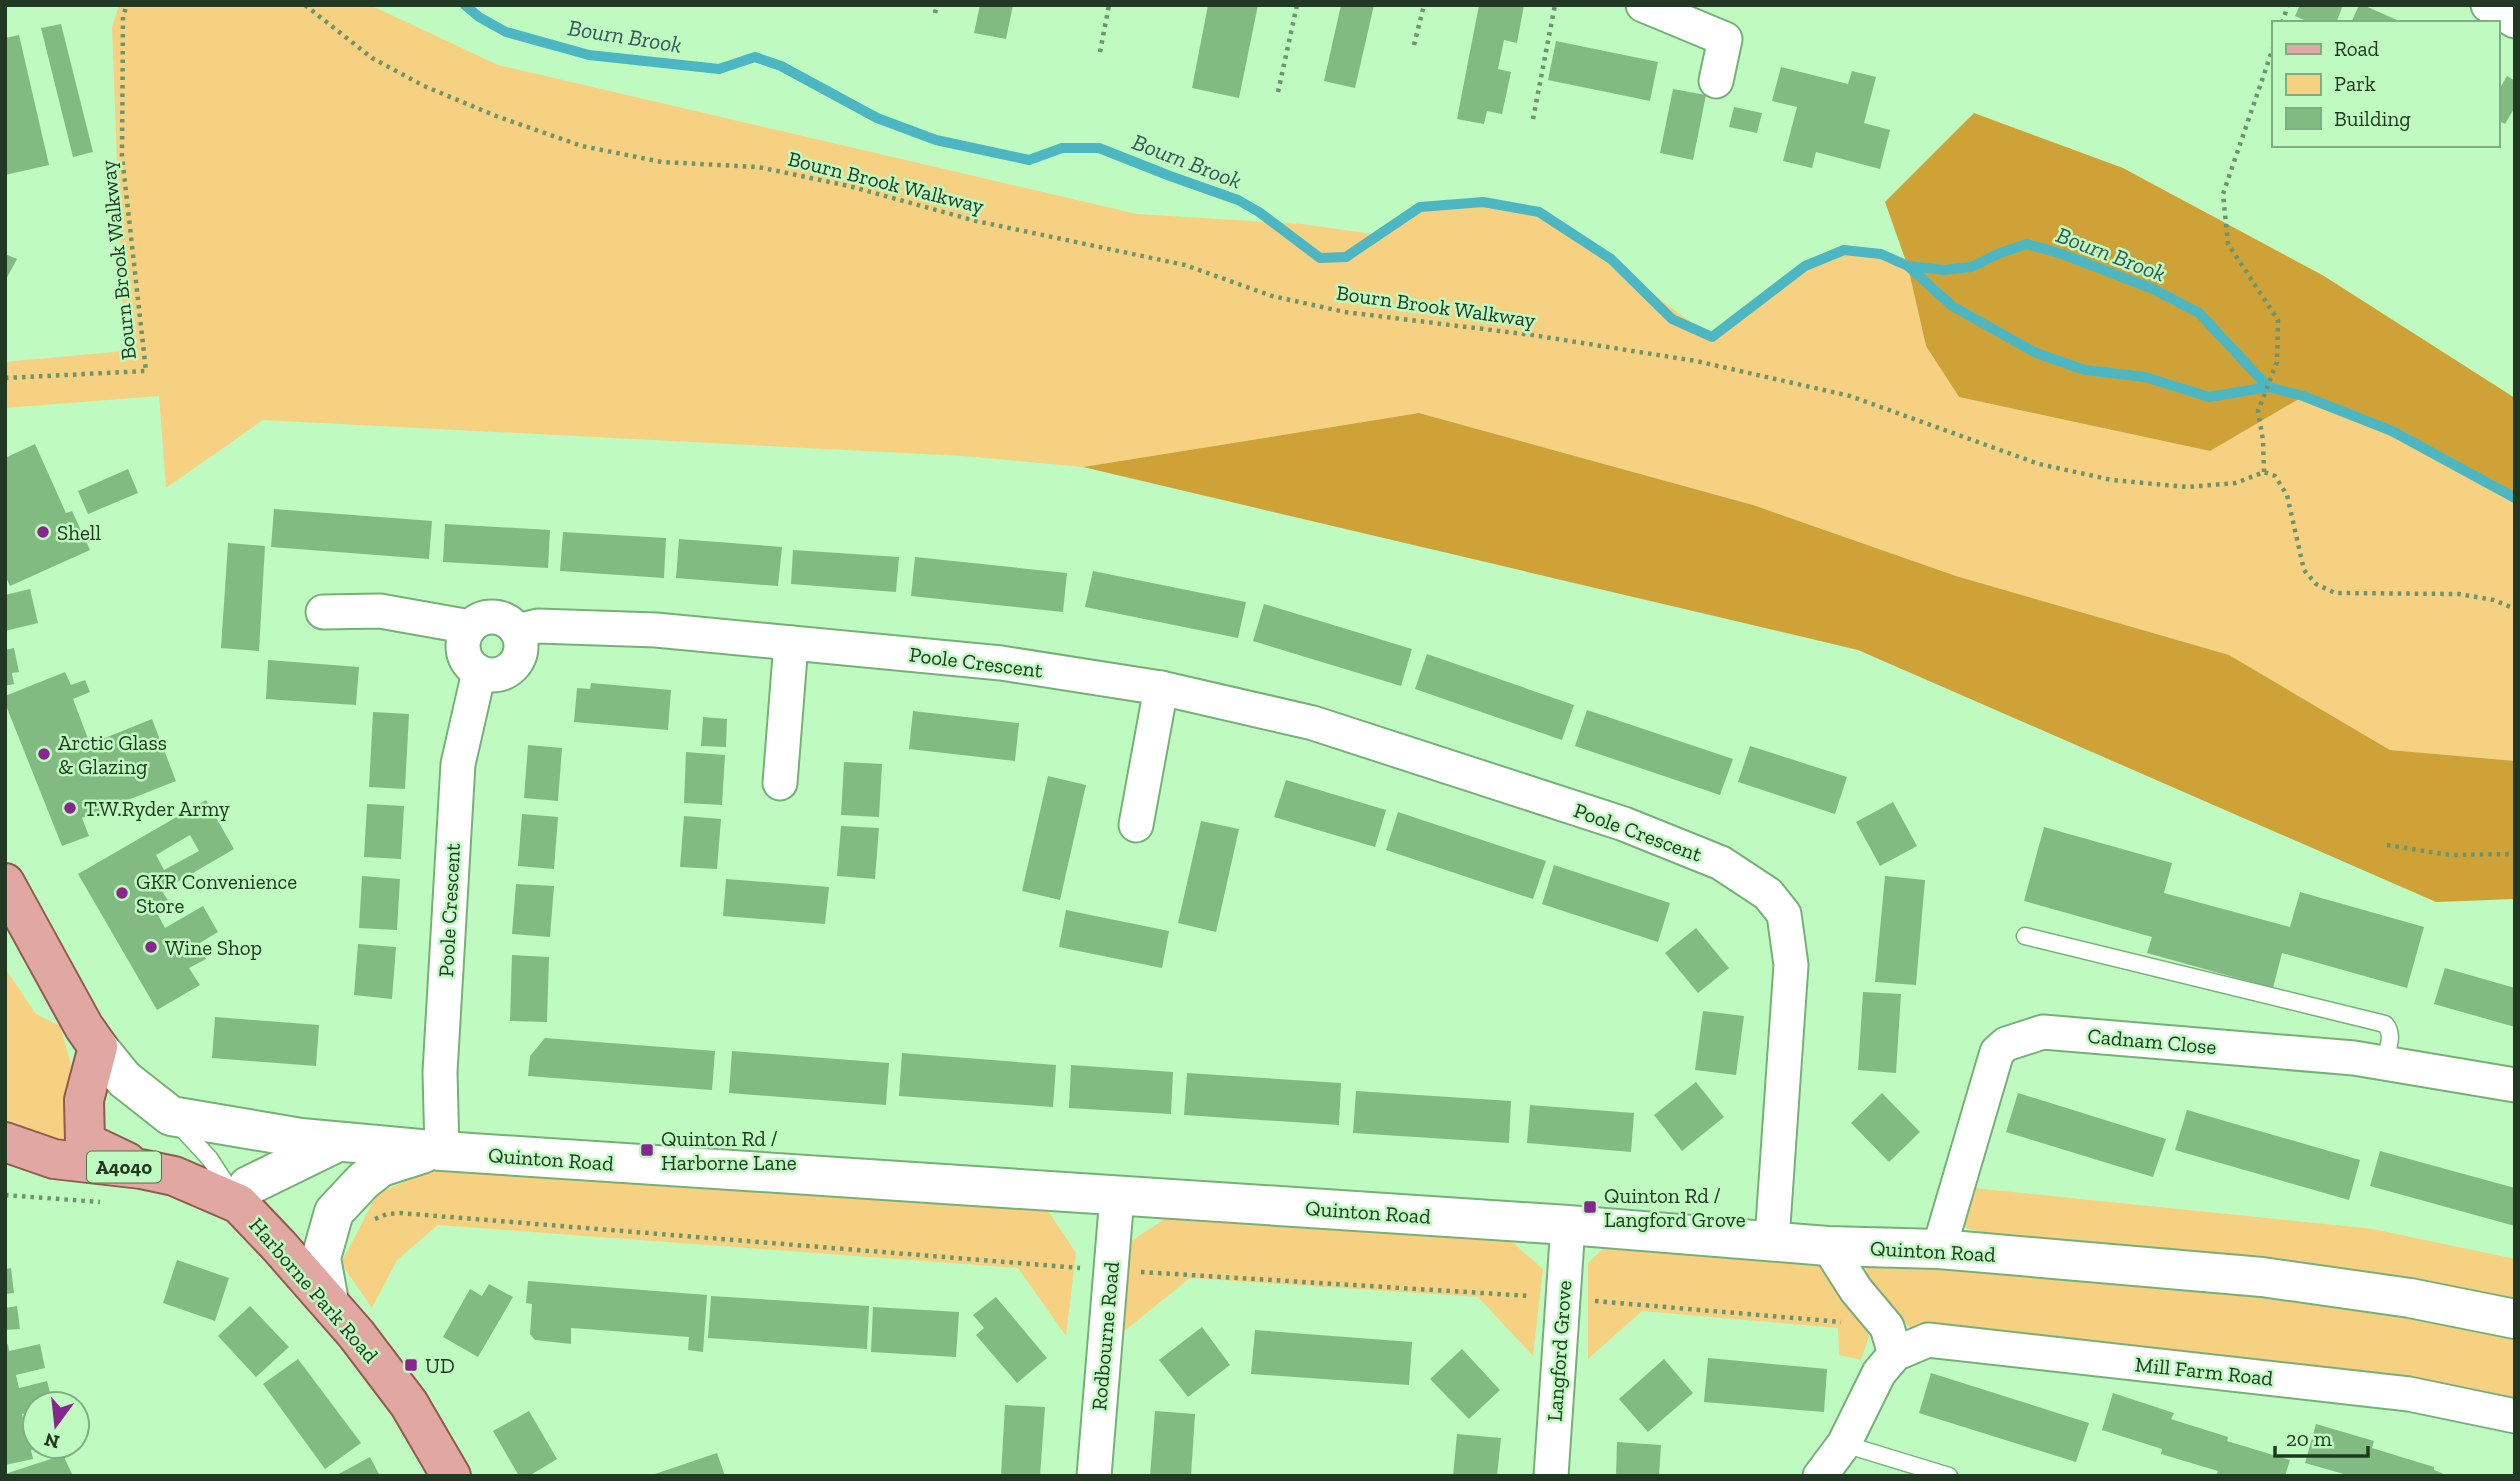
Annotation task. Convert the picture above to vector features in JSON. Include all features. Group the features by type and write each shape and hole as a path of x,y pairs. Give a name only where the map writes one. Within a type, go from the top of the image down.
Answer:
{"main road":[{"path":"5,883 83,1027 98,1047 84,1100 85,1142 141,1169"},
{"name":"Harborne Park Road","path":"5,1142 54,1159 141,1169 174,1176 239,1204 356,1334 408,1404 451,1476"}],"street":[{"path":"1643,5 1726,38 1716,81"},
{"path":"2488,5 2515,21"},
{"path":"323,612 380,611 470,627"},
{"path":"495,618 511,625 517,631 521,649 514,666 498,675 479,672 471,666 463,647 470,627 477,621 495,618"},
{"name":"Poole Crescent","path":"517,631 538,626 656,629 1001,663 1161,688 1313,723 1624,824 1721,863 1768,894 1784,914 1791,965 1772,1240"},
{"path":"780,783 791,643"},
{"name":"Poole Crescent","path":"438,1151 458,764 479,672"},
{"path":"1136,825 1161,688"},
{"name":"Cadnam Close","path":"1939,1249 1997,1052 2006,1045 2043,1032 2341,1057 2515,1086"},
{"path":"98,1047 124,1079 171,1116"},
{"name":"Quinton Road","path":"171,1116 245,1130 438,1151 1568,1225 1772,1240 1828,1247 1939,1249 2262,1277 2410,1298 2515,1319"},
{"path":"239,1204 248,1186 338,1142"},
{"path":"329,1302 321,1258 334,1212 363,1181 381,1167 438,1151"},
{"name":"Rodbourne Road","path":"1094,1476 1117,1196"},
{"name":"Langford Grove","path":"1551,1476 1568,1225"},
{"path":"1820,1476 1844,1444 1879,1373 1895,1354 1887,1326 1856,1290 1828,1247"},
{"name":"Mill Farm Road","path":"1895,1354 1928,1340 2409,1394 2515,1416"}],"lane":[{"path":"2025,936 2385,1024 2390,1029 2390,1036 2384,1063"},
{"path":"171,1116 210,1159 239,1204"},
{"path":"1844,1444 1949,1476"}],"path":[{"name":"Bourn Brook Walkway","path":"5,378 146,371 122,156 123,16 127,5"},
{"name":"Bourn Brook Walkway","path":"305,5 372,58 424,86 496,116 582,146 662,162 758,167 849,187 976,221 1185,265 1272,296 1345,312 1532,335 1696,361 1850,396 2039,464 2112,480 2187,487 2236,483 2264,472"},
{"path":"935,13 937,5"},
{"path":"1100,52 1109,5"},
{"path":"1278,92 1297,5"},
{"path":"1414,45 1423,5"},
{"path":"1533,119 1555,5"},
{"path":"2272,51 2223,194 2228,244 2278,320 2277,362 2258,411 2263,440 2264,472 2275,476 2287,495 2304,570 2316,584 2335,593 2459,594 2494,600 2515,609"},
{"path":"2387,845 2450,855 2515,854"},
{"path":"5,1195 104,1202"}],"green space":[{"path":"119,5 370,5 498,65 1137,214 1302,224 1379,235 1420,207 1483,202 1539,212 1712,337 1797,272 1832,253 1846,250 1878,255 1908,266 1926,346 1959,397 2210,451 2303,396 2467,470 2515,498 2515,761 2390,750 2229,655 1956,576 1753,505 1419,413 1083,467 963,456 263,420 166,488 159,396 5,408 5,362 124,351 112,27"},
{"path":"5,968 36,1014 60,1026 72,1068 66,1144 5,1119"},
{"path":"431,1171 612,1177 1048,1211 1076,1253 1066,1336 1018,1268 438,1225 397,1260 372,1308 341,1263 378,1193"},
{"path":"1974,1188 2373,1229 2515,1259 2515,1305 1991,1235 1962,1227"},
{"path":"1166,1218 1512,1242 1543,1269 1533,1356 1478,1297 1190,1278 1123,1332 1130,1242"},
{"path":"1608,1244 1820,1261 1869,1336 1861,1360 1839,1355 1838,1328 1642,1311 1588,1359 1588,1263"},
{"path":"1866,1260 2100,1276 2419,1315 2515,1336 2515,1408 2317,1373 1910,1327 1894,1314 1865,1281"}],"shaded area":[{"path":"1974,113 2123,168 2324,276 2515,398 2515,498 2467,470 2304,396 2210,451 1959,397 1926,346 1908,267 1885,202"},
{"path":"1419,413 1753,505 1956,576 2229,655 2390,750 2515,761 2515,899 2436,902 1858,650 1083,467"}],"building":[{"path":"980,5 1013,5 1006,39 974,33"},
{"path":"1208,5 1258,5 1239,98 1192,88"},
{"path":"1341,5 1374,5 1355,88 1324,81"},
{"path":"1479,5 1524,5 1517,43 1504,40 1498,69 1511,72 1502,114 1487,111 1484,124 1457,119"},
{"path":"2300,5 2343,5 2337,21 2306,21 2295,16"},
{"path":"2359,5 2397,20 2397,21 2352,21"},
{"path":"61,24 93,152 73,157 41,28"},
{"path":"19,35 49,165 5,175 5,38"},
{"path":"1556,41 1658,62 1650,101 1548,80"},
{"path":"1781,67 1848,84 1852,71 1876,77 1864,123 1890,130 1880,169 1816,152 1812,168 1783,161 1797,107 1772,101"},
{"path":"2507,76 2515,81 2515,107 2505,124 2499,121 2499,90"},
{"path":"1673,89 1706,95 1693,160 1660,153"},
{"path":"1734,107 1762,113 1757,133 1729,127"},
{"path":"5,254 17,259 5,281"},
{"name":"Shell","path":"35,444 66,513 72,511 90,550 10,586 5,575 5,458"},
{"path":"128,469 138,493 88,514 78,491"},
{"path":"274,509 432,521 429,559 271,547"},
{"path":"445,524 550,530 548,568 443,562"},
{"path":"563,532 666,538 664,578 560,571"},
{"path":"679,539 782,547 778,586 676,578"},
{"path":"228,543 265,546 259,651 221,648"},
{"path":"793,550 899,557 896,592 791,584"},
{"path":"915,557 1067,573 1063,612 911,596"},
{"path":"1093,571 1246,602 1238,638 1085,607"},
{"path":"30,589 38,623 5,631 5,595"},
{"path":"1264,604 1412,649 1401,686 1253,641"},
{"path":"14,648 19,672 12,673 14,684 5,686 5,650"},
{"path":"1427,654 1574,705 1562,740 1415,689"},
{"path":"268,660 359,667 356,705 266,699"},
{"path":"65,672 71,685 85,680 90,692 73,699 90,744 152,719 176,781 82,818 89,836 62,846 5,703 5,696"},
{"path":"591,683 671,690 668,730 574,722 577,688 590,689"},
{"path":"1587,710 1733,759 1720,795 1575,746"},
{"path":"913,711 1019,723 1015,761 909,749"},
{"path":"373,712 409,714 405,789 369,787"},
{"path":"703,717 727,719 726,747 701,746"},
{"path":"528,745 562,748 558,801 524,798"},
{"path":"1750,746 1847,777 1835,814 1738,782"},
{"path":"686,752 725,755 722,805 684,803"},
{"path":"844,762 882,764 879,817 841,815"},
{"path":"1048,776 1086,785 1060,900 1022,891"},
{"path":"1286,780 1386,810 1375,847 1274,817"},
{"path":"206,800 234,849 162,891 171,905 157,913 165,928 203,906 218,932 198,944 206,959 189,968 200,985 157,1010 78,874","holes":["190,835 199,851 164,870 156,855"]},
{"path":"1893,802 1917,846 1880,866 1856,822"},
{"path":"367,804 404,806 401,859 364,857"},
{"path":"1398,812 1546,861 1533,899 1386,850"},
{"path":"522,814 558,817 554,869 518,866"},
{"path":"684,816 721,819 717,869 680,867"},
{"path":"1201,821 1239,829 1216,932 1178,923"},
{"path":"841,826 879,828 875,879 837,876"},
{"path":"2044,827 2172,863 2164,893 2290,927 2300,892 2424,927 2407,988 2282,953 2273,988 2147,953 2152,937 2024,901"},
{"path":"1554,865 1670,903 1658,942 1542,904"},
{"path":"362,876 400,879 397,930 359,928"},
{"path":"1885,876 1925,880 1916,985 1875,982"},
{"path":"726,879 829,887 825,924 723,916"},
{"path":"516,884 554,886 550,937 512,934"},
{"path":"1066,910 1169,931 1162,968 1059,947"},
{"path":"1696,928 1729,968 1698,993 1665,953"},
{"path":"358,944 396,947 392,999 354,995"},
{"path":"512,955 549,957 547,1022 510,1021"},
{"path":"2445,968 2515,988 2515,1027 2434,1004"},
{"path":"1863,992 1901,994 1896,1073 1858,1070"},
{"path":"1703,1011 1744,1016 1736,1075 1695,1070"},
{"path":"215,1017 319,1025 316,1066 212,1058"},
{"path":"545,1038 715,1051 712,1090 528,1076 530,1056"},
{"path":"732,1051 889,1063 886,1105 729,1093"},
{"path":"902,1053 1056,1065 1053,1107 899,1096"},
{"path":"1071,1065 1173,1072 1171,1114 1069,1108"},
{"path":"1187,1073 1341,1083 1339,1125 1184,1115"},
{"path":"1696,1082 1724,1117 1682,1151 1654,1115"},
{"path":"1356,1091 1511,1101 1509,1143 1353,1133"},
{"path":"1882,1093 1920,1132 1889,1162 1851,1123"},
{"path":"2018,1093 2166,1139 2153,1177 2006,1132"},
{"path":"1530,1105 1634,1113 1631,1152 1527,1143"},
{"path":"2187,1110 2360,1160 2349,1200 2175,1150"},
{"path":"2380,1151 2515,1188 2515,1226 2370,1186"},
{"path":"177,1260 229,1278 215,1321 163,1303"},
{"path":"11,1268 14,1293 5,1294 5,1269"},
{"path":"528,1281 707,1295 703,1352 688,1350 689,1337 600,1330 571,1328 571,1344 535,1340 530,1334 532,1304 526,1303"},
{"path":"489,1284 513,1297 478,1357 443,1337 470,1289 482,1296"},
{"path":"711,1296 869,1306 867,1349 708,1338"},
{"path":"996,1297 1047,1358 1017,1383 976,1335 984,1328 973,1315"},
{"path":"17,1306 20,1329 5,1330 5,1308"},
{"path":"250,1306 289,1347 256,1377 218,1336"},
{"path":"873,1307 959,1312 956,1357 871,1352"},
{"path":"1202,1327 1230,1365 1188,1397 1159,1360"},
{"path":"1255,1330 1412,1342 1409,1385 1251,1374"},
{"path":"8,1344 9,1351 40,1344 45,1368 16,1375 19,1388 47,1381 49,1390 21,1390 21,1460 28,1460 5,1465 5,1345"},
{"path":"1462,1349 1500,1390 1469,1419 1430,1379"},
{"path":"1708,1358 1827,1369 1824,1412 1704,1402"},
{"path":"298,1359 361,1443 325,1469 263,1384"},
{"path":"1664,1359 1693,1393 1648,1432 1619,1399"},
{"path":"1931,1373 2089,1423 2076,1462 1919,1413"},
{"path":"2113,1393 2174,1413 2171,1419 2228,1437 2227,1441 2290,1460 2285,1476 2216,1476 2218,1471 2161,1454 2162,1449 2102,1430"},
{"path":"1005,1405 1045,1407 1040,1476 1001,1476"},
{"path":"529,1411 557,1459 529,1476 519,1476 493,1431"},
{"path":"1155,1411 1195,1414 1191,1476 1150,1476"},
{"path":"2316,1424 2374,1441 2372,1448 2434,1467 2434,1470 2449,1476 2351,1476 2305,1463"},
{"path":"1457,1434 1501,1438 1497,1476 1453,1476"},
{"path":"1617,1442 1661,1445 1659,1476 1616,1476"},
{"path":"717,1453 725,1476 652,1476 652,1475"},
{"path":"370,1457 380,1476 335,1476"},
{"path":"48,1460 65,1460 73,1476 5,1476"}],"waterway":[{"name":"Bourn Brook","path":"465,5 479,17 506,32 589,55 719,69 755,57 781,66 877,118 936,140 1029,160 1062,148 1099,148 1238,200 1259,212 1320,258 1346,257 1420,207 1483,202 1539,212 1611,259 1672,319 1712,337 1805,266 1844,250 1881,254 1908,266 1952,306 2036,353 2085,370 2145,377 2209,397 2268,387 2303,396 2392,431 2515,498"},
{"name":"Bourn Brook","path":"1908,266 1944,270 1971,267 2027,244 2062,254 2153,289 2199,313 2268,387"}],"place":[{"name":"Shell","path":"43,532"},
{"name":"Arctic Glass & Glazing","path":"44,754"},
{"name":"T.W.Ryder Army","path":"70,808"},
{"name":"GKR Convenience Store","path":"122,893"},
{"name":"Wine Shop","path":"151,947"},
{"name":"Quinton Rd / Harborne Lane","path":"647,1150"},
{"name":"Quinton Rd / Langford Grove","path":"1590,1207"},
{"name":"UD","path":"411,1365"}]}
